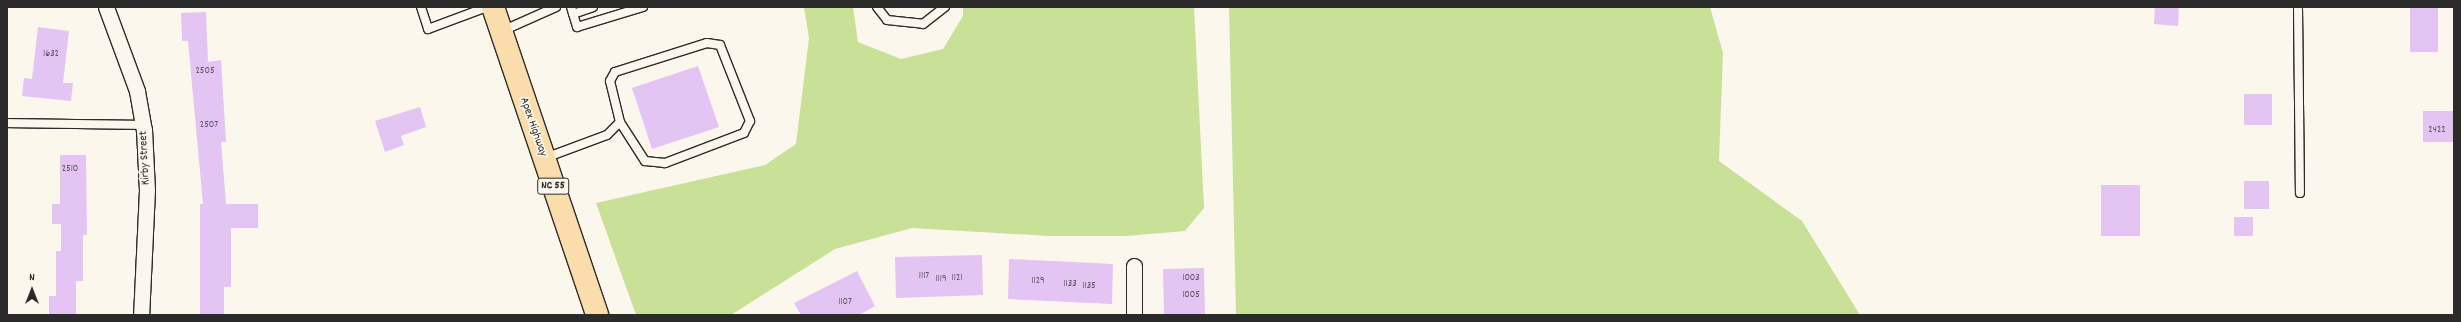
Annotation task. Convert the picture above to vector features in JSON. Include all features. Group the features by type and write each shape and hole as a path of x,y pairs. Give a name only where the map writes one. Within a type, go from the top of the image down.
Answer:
{"main road":[{"name":"Apex Highway","path":"493,7 597,315"}],"street":[{"name":"Kirby Street","path":"106,7 137,91 144,125 147,190 141,315"},
{"path":"1134,266 1134,315"}],"lane":[{"path":"421,7 428,29 487,7"},
{"path":"501,31 556,7"},
{"path":"593,7 572,10 576,28 643,7"},
{"path":"877,7 886,20 923,24 945,7"},
{"path":"2298,7 2300,193"},
{"path":"707,43 720,45 750,121 744,133 665,164 645,161 620,122 610,81 615,72 707,43"},
{"path":"544,158 607,135 620,122"},
{"path":"7,123 144,125"}],"green space":[{"path":"804,7 853,7 858,42 901,59 943,49 963,16 963,7 1194,7 1204,208 1185,231 1126,236 1049,236 912,228 835,249 731,315 636,315 596,203 765,165 796,144 809,38"},
{"path":"1229,7 1710,7 1723,53 1719,161 1802,221 1860,315 1236,315"}],"building":[{"path":"2155,7 2179,7 2178,26 2154,24"},
{"path":"2410,7 2438,7 2438,52 2410,52"},
{"path":"206,12 208,62 221,60 226,142 221,142 226,204 258,204 258,228 231,228 231,287 224,287 224,315 200,315 200,204 203,204 188,41 182,41 181,13"},
{"path":"38,27 69,31 63,83 73,83 71,101 22,96 24,78 32,79"},
{"path":"698,66 719,127 652,149 632,88"},
{"path":"2244,94 2272,94 2272,125 2244,125"},
{"path":"420,107 426,127 401,136 404,145 385,152 375,121"},
{"path":"2423,111 2454,111 2454,142 2423,142"},
{"path":"60,155 86,155 87,235 83,235 83,281 76,281 76,315 49,315 49,296 56,296 56,251 61,251 61,224 52,224 52,204 60,204"},
{"path":"2244,181 2269,181 2269,209 2244,209"},
{"path":"2101,185 2140,185 2140,236 2101,236"},
{"path":"2234,217 2253,217 2253,236 2234,236"},
{"path":"982,255 983,295 896,298 895,257"},
{"path":"1009,259 1113,264 1112,304 1008,299"},
{"path":"1204,268 1205,315 1164,315 1163,269"},
{"path":"857,271 875,306 859,315 801,315 794,303"}]}
